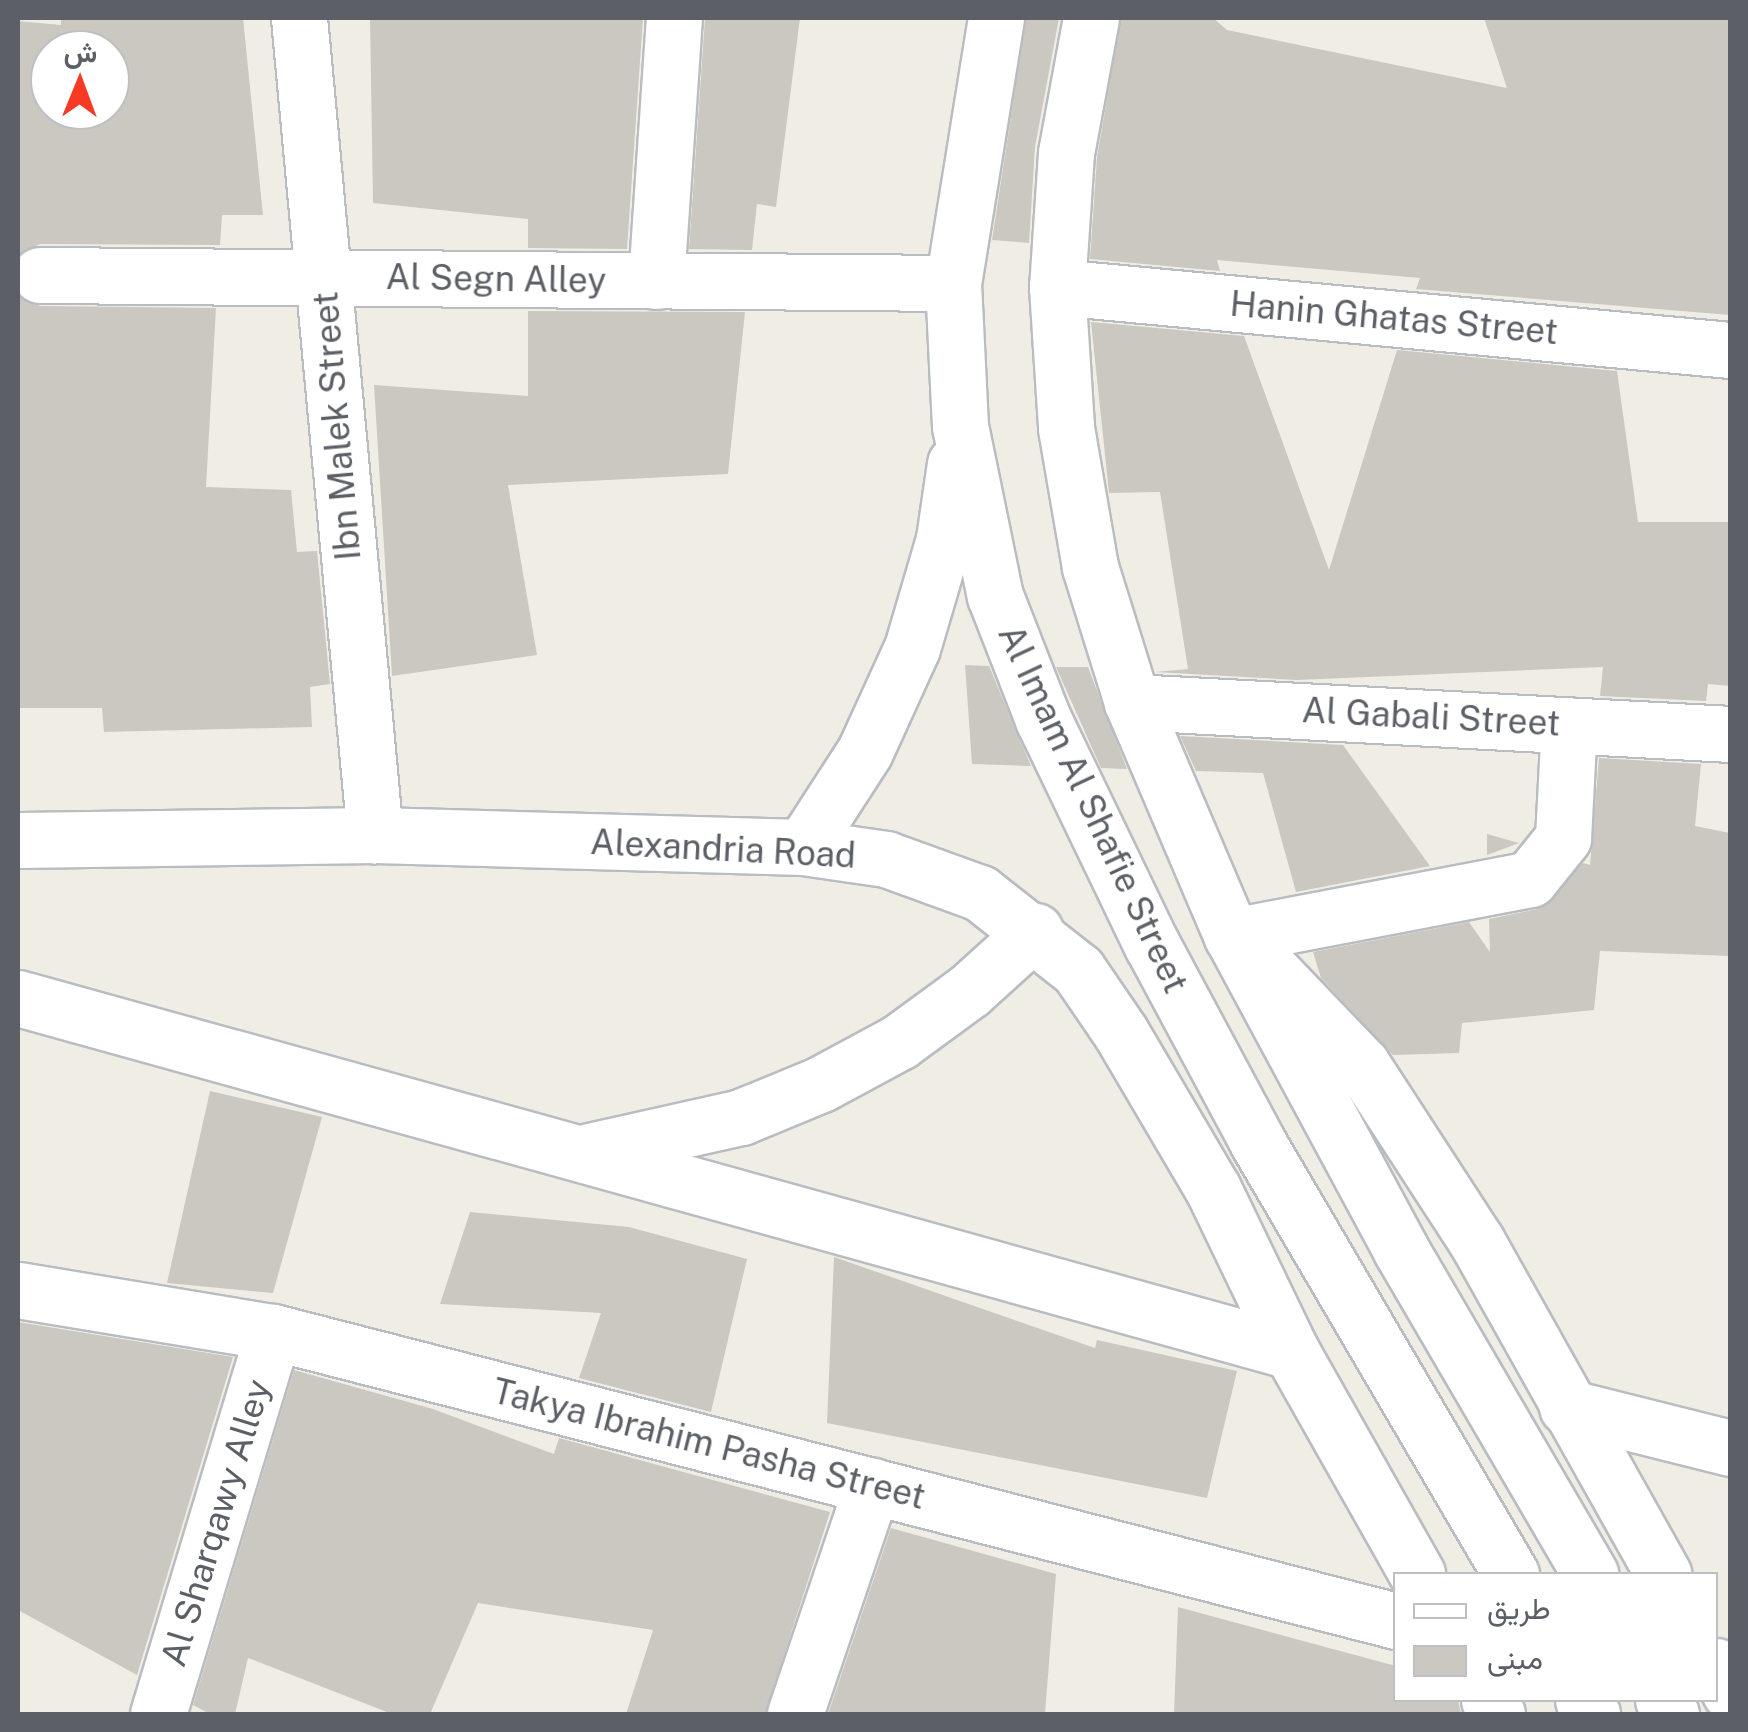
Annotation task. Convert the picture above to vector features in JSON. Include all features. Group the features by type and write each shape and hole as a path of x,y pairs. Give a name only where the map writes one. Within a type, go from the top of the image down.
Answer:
{"street":[{"name":"Ibn Malek Street","path":"298,18 375,835"},
{"path":"656,281 674,18"},
{"name":"Al Imam Al Shafie Street","path":"996,18 953,284 960,426 995,596 1043,719 1152,945 1510,1572"},
{"name":"Al Imam Al Shafie Street","path":"1090,18 1066,153 1057,286 1066,428 1090,567 1132,702 1232,936 1401,1250 1589,1572"},
{"name":"Al Segn Alley","path":"40,275 953,284"},
{"name":"Hanin Ghatas Street","path":"1057,286 1730,350"},
{"path":"803,848 865,751 912,648 944,539 960,426"},
{"name":"Al Gabali Street","path":"1132,702 1730,734"},
{"path":"1232,936 1530,879 1563,838 1568,724"},
{"name":"Alexandria Road","path":"18,840 375,835 803,848 886,859 980,893 1035,931 1078,970 1120,1033 1213,1188 1292,1350 1416,1572"},
{"path":"568,1154 672,1137 821,1084 898,1042 970,990 1035,931"},
{"name":"Al Imam Al Shafie Street","path":"1232,936 1300,994 1362,1065 1478,1242 1661,1572"},
{"path":"18,998 568,1154 1292,1350"},
{"name":"Takya Ibrahim Pasha Street","path":"18,1290 274,1332 1393,1621"},
{"name":"Al Sharqawy Alley","path":"158,1714 274,1332"},
{"path":"1566,1407 1730,1448"},
{"path":"795,1714 872,1486"},
{"path":"1718,1670 1730,1692"}],"building":[{"path":"61,18 243,18 263,215 222,215 220,245 40,244 18,255 18,21 61,25"},
{"path":"370,18 643,18 627,249 528,248 528,219 373,203"},
{"path":"705,18 800,18 776,207 757,204 752,250 689,249"},
{"path":"1026,18 1059,18 1035,147 1029,243 992,240"},
{"path":"1121,18 1213,18 1227,30 1507,88 1484,18 1730,18 1730,315 1416,289 1420,278 1217,260 1220,271 1090,259 1097,157"},
{"path":"18,295 40,306 216,308 206,487 291,490 297,552 317,551 330,684 310,687 312,727 104,732 102,708 18,708"},
{"path":"528,311 745,312 728,474 508,485 537,655 392,676 374,385 528,396"},
{"path":"1091,322 1244,336 1329,570 1397,350 1617,371 1638,522 1730,522 1730,686 1708,684 1706,701 1600,696 1603,667 1297,680 1155,672 1188,669 1160,492 1109,493"},
{"path":"965,665 989,666 1031,766 972,764"},
{"path":"1056,667 1088,667 1127,769 1101,768"},
{"path":"1180,736 1343,745 1430,866 1296,892 1263,773 1196,771"},
{"path":"1599,758 1701,764 1695,826 1730,833 1730,956 1600,951 1594,1010 1462,1023 1459,1053 1393,1055 1321,978 1313,952 1469,922 1490,952 1489,919 1537,909 1583,863 1590,865"},
{"path":"1487,834 1519,843 1487,855"},
{"path":"210,1091 322,1117 273,1293 167,1283"},
{"path":"470,1212 629,1227 747,1259 711,1412 579,1378 601,1313 440,1304"},
{"path":"834,1257 1095,1348 1097,1340 1237,1371 1207,1498 827,1423"},
{"path":"18,1322 233,1357 137,1675 18,1610"},
{"path":"294,1370 433,1409 554,1454 559,1438 830,1512 765,1714 626,1714 653,1630 478,1603 430,1714 392,1714 248,1658 235,1714 210,1714 193,1705"},
{"path":"891,1528 1056,1574 1045,1714 828,1714"},
{"path":"1178,1607 1393,1665 1393,1702 1458,1702 1461,1714 1174,1714"}]}
